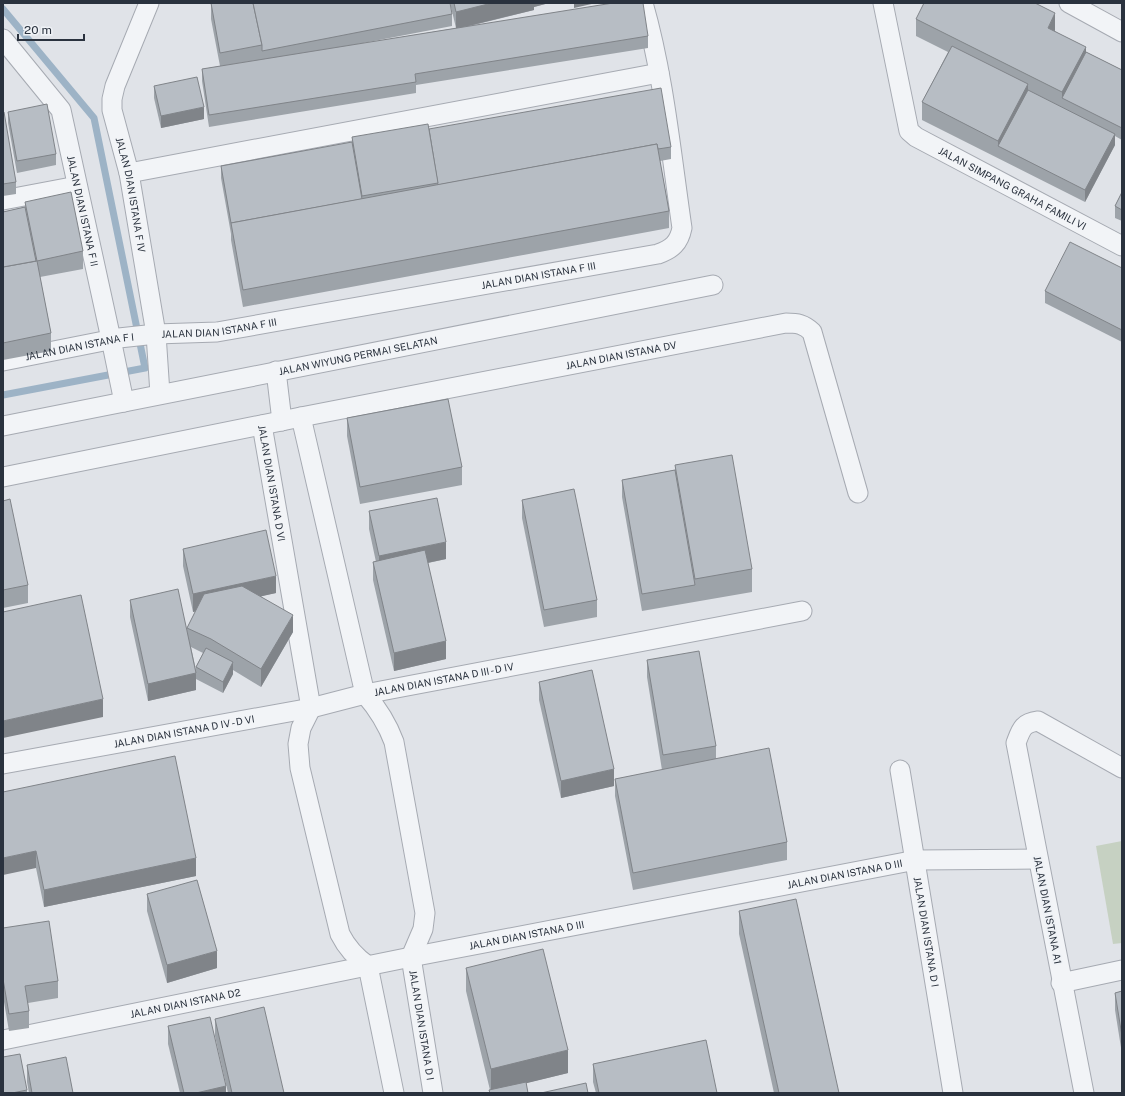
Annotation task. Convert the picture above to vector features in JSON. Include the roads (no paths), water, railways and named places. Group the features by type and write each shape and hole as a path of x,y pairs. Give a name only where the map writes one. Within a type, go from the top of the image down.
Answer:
{"street":[{"name":"JALAN DIAN ISTANA F IV","path":"149,3 115,86 112,99 112,110 129,173 153,334 160,394"},
{"name":"JALAN DIAN ISTANA F III","path":"153,334 217,332 651,256 668,251 680,236 682,228 659,73 651,32 642,3"},
{"name":"JALAN SIMPANG GRAHA FAMILI VI","path":"883,3 909,131 916,137 1122,246"},
{"path":"1069,3 1122,32"},
{"name":"JALAN DIAN ISTANA F II","path":"3,39 61,110 64,119 76,186 115,344 122,395"},
{"path":"129,173 659,73"},
{"path":"3,200 76,186"},
{"name":"JALAN WIYUNG PERMAI SELATAN","path":"3,426 122,395 160,394 713,285"},
{"name":"JALAN DIAN ISTANA DV","path":"262,425 786,323 797,323 806,326 812,332 858,494"},
{"name":"JALAN DIAN ISTANA F I","path":"3,361 115,344 153,334"},
{"path":"276,371 282,421"},
{"name":"JALAN DIAN ISTANA D III - D IV","path":"301,417 365,694 802,611"},
{"name":"JALAN DIAN ISTANA D VI","path":"3,477 262,425 311,708"},
{"path":"365,694 378,710 387,725 394,742 425,913 423,929 411,957"},
{"name":"JALAN DIAN ISTANA D IV - D VI","path":"3,764 311,708 365,694"},
{"path":"311,708 301,728 298,744 300,768 340,934 347,947 357,958 368,966 394,1093"},
{"name":"JALAN DIAN ISTANA A1","path":"1084,1093 1016,743 1022,728 1030,722 1038,721 1122,768"},
{"name":"JALAN DIAN ISTANA D I","path":"900,770 916,860 953,1093"},
{"name":"JALAN DIAN ISTANA D III","path":"411,957 916,860 1038,859"},
{"name":"JALAN DIAN ISTANA D2","path":"3,1040 411,957"},
{"name":"JALAN DIAN ISTANA D I","path":"411,957 434,1093"},
{"path":"1062,982 1122,970"}],"waterway":[{"path":"3,9 94,118 145,368 3,395"}]}
